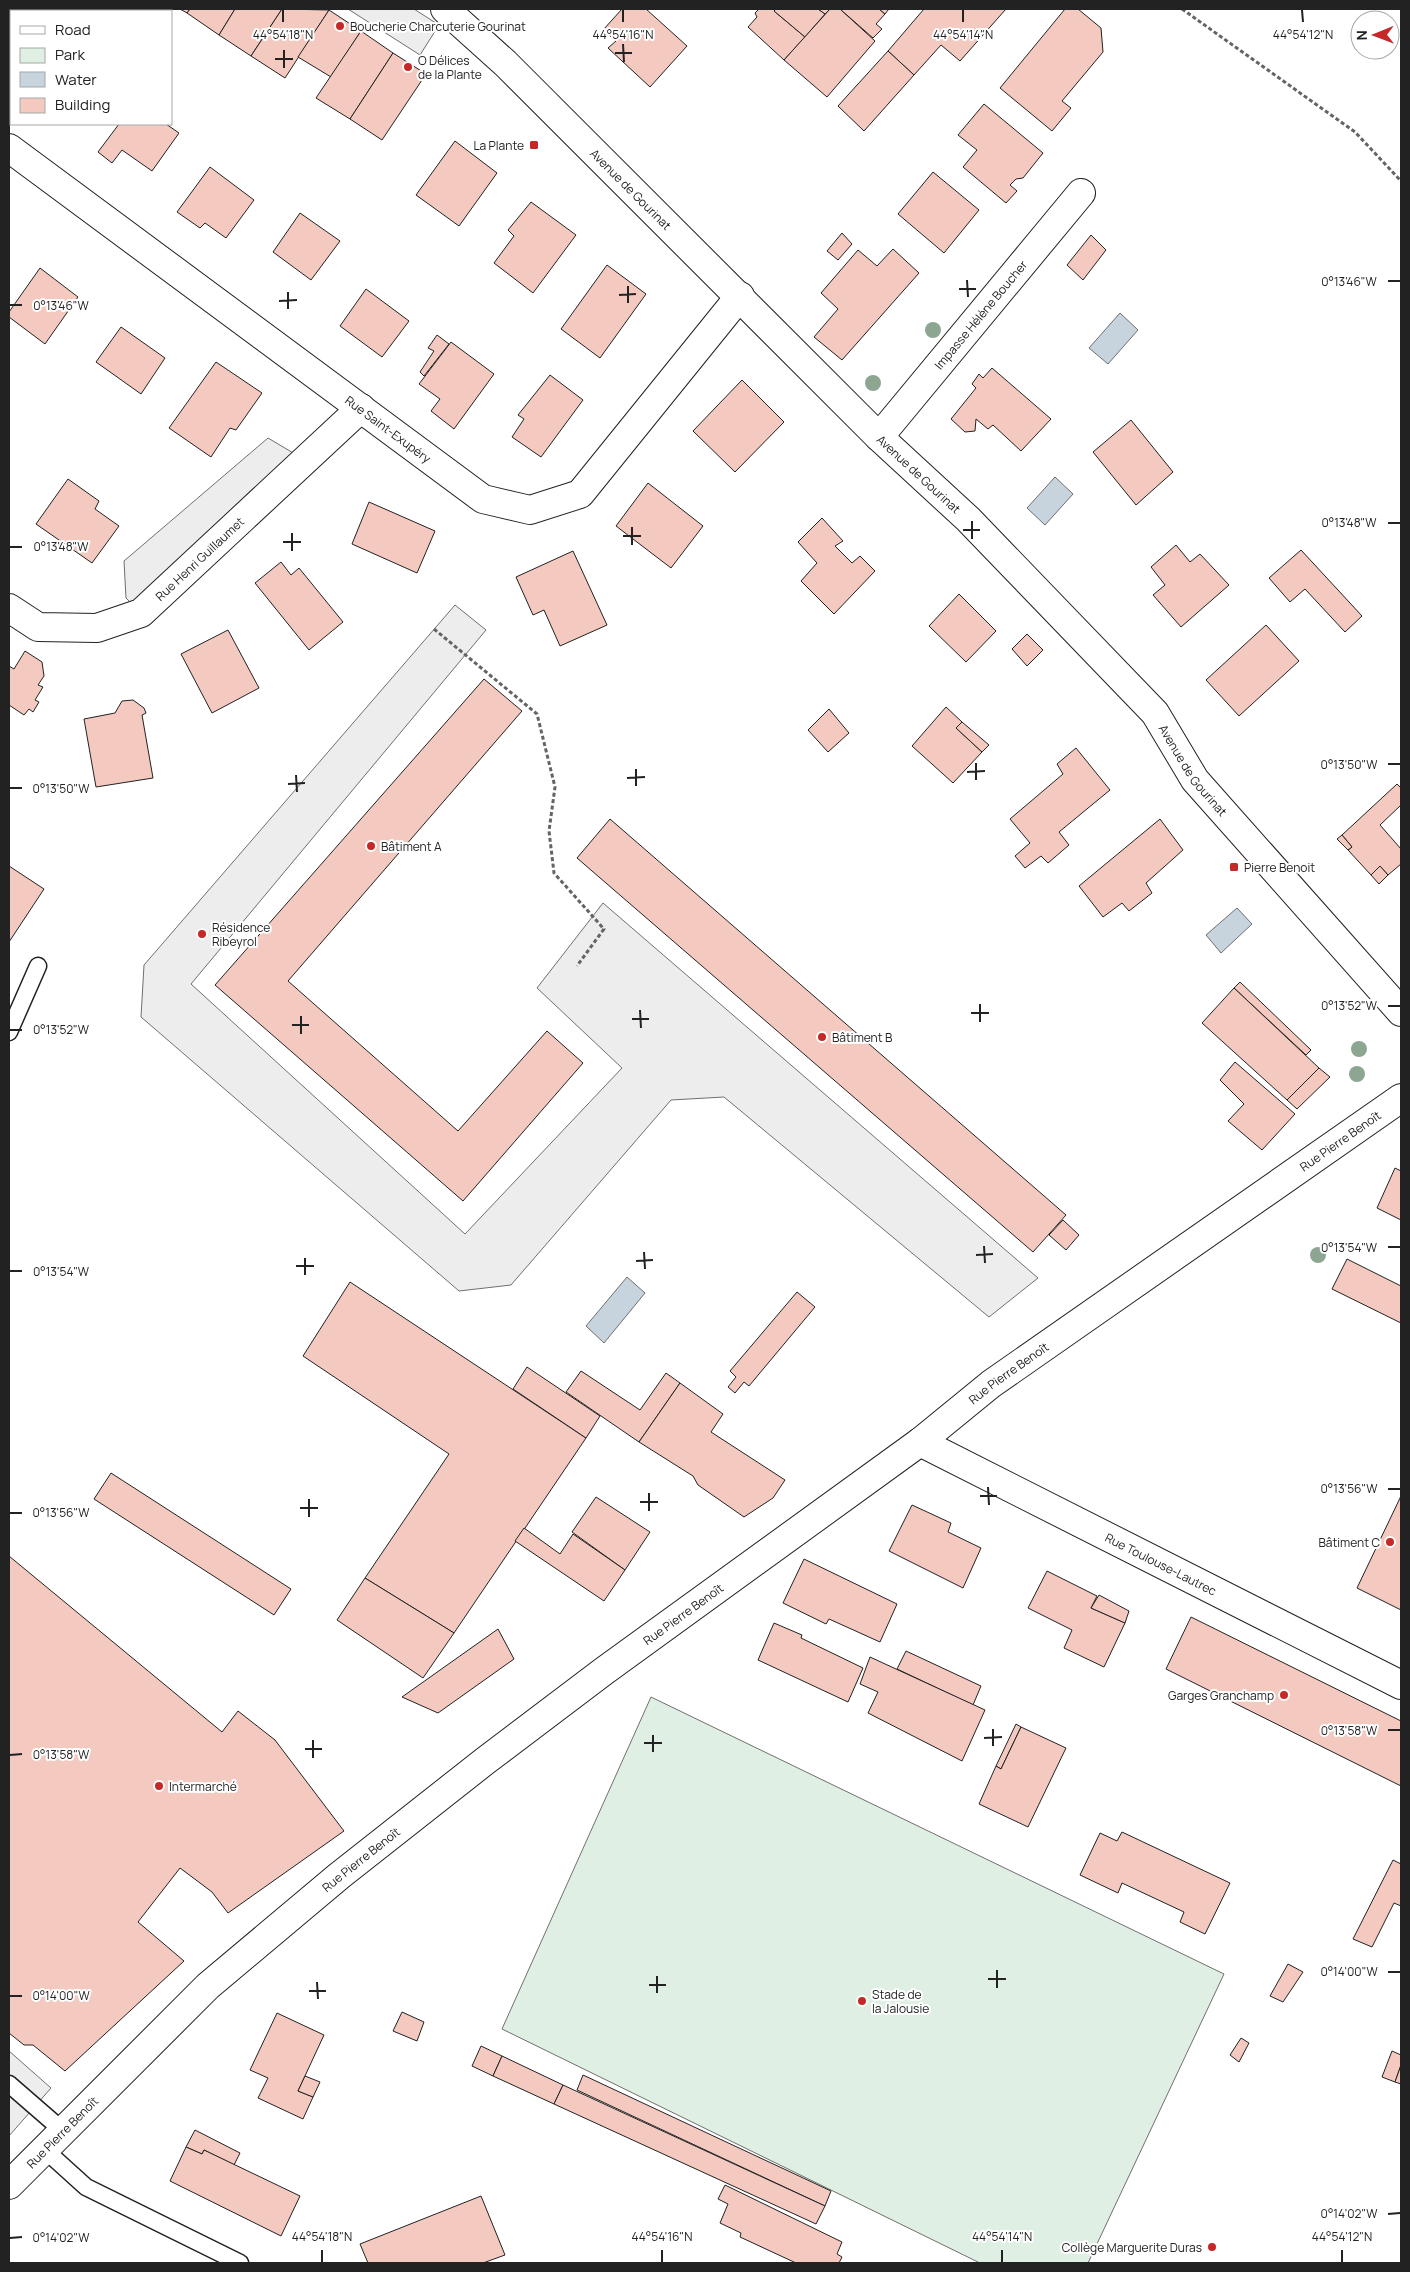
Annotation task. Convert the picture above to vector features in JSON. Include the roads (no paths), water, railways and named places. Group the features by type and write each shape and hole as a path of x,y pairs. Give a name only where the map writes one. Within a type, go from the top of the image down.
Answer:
{"street":[{"name":"Avenue de Gourinat","path":"445,9 505,63 879,436 968,519 1155,712 1195,780 1401,1012"},
{"name":"Rue Saint-Exupéry","path":"9,148 483,499 530,510 580,494 740,296"},
{"name":"Impasse Hélène Boucher","path":"879,436 1081,194"},
{"name":"Rue Henri Guillaumet","path":"9,608 38,627 97,628 141,613 361,408"},
{"name":"Rue Pierre Benoît","path":"9,2185 208,1986 347,1870 604,1671 920,1442 991,1384 1401,1098"},
{"name":"Rue Toulouse-Lautrec","path":"920,1442 1401,1685"}],"lane":[{"path":"9,1032 38,966"},
{"path":"9,2084 53,2140 86,2187 240,2263"}],"water":[{"path":"1120,313 1138,330 1108,364 1089,348"},
{"path":"1055,477 1073,494 1045,525 1027,508"},
{"path":"1237,908 1252,924 1221,953 1206,935"},
{"path":"627,1277 645,1293 604,1343 586,1326"}],"place":[{"name":"Boucherie Charcuterie Gourinat","path":"340,26"},
{"name":"O Délices de la Plante","path":"408,67"},
{"name":"La Plante","path":"534,145"},
{"name":"Bâtiment A","path":"371,846"},
{"name":"Pierre Benoit","path":"1234,867"},
{"name":"Résidence Ribeyrol","path":"202,934"},
{"name":"Bâtiment B","path":"822,1037"},
{"name":"Bâtiment C","path":"1390,1542"},
{"name":"Garges Granchamp","path":"1284,1695"},
{"name":"Intermarché","path":"159,1786"},
{"name":"Stade de la Jalousie","path":"862,2001"},
{"name":"Collège Marguerite Duras","path":"1212,2247"}]}
